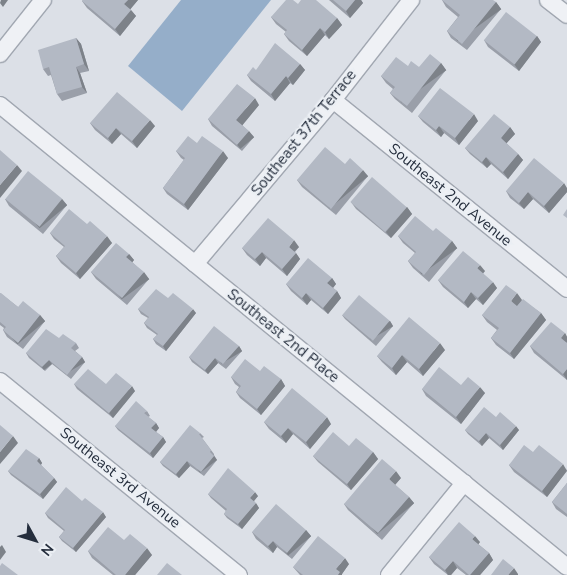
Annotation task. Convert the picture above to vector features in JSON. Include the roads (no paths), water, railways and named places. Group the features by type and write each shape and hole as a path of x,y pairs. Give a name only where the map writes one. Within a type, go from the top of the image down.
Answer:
{"street":[{"path":"0,54 43,0"},
{"name":"Southeast 37th Terrace","path":"195,264 332,100 411,0"},
{"path":"548,0 567,15"},
{"name":"Southeast 2nd Avenue","path":"332,100 567,290"},
{"name":"Southeast 2nd Place","path":"0,105 567,567"},
{"name":"Southeast 3rd Avenue","path":"0,381 239,575"},
{"path":"390,575 464,483"}],"water":[{"path":"181,0 271,0 182,111 128,66"}]}
